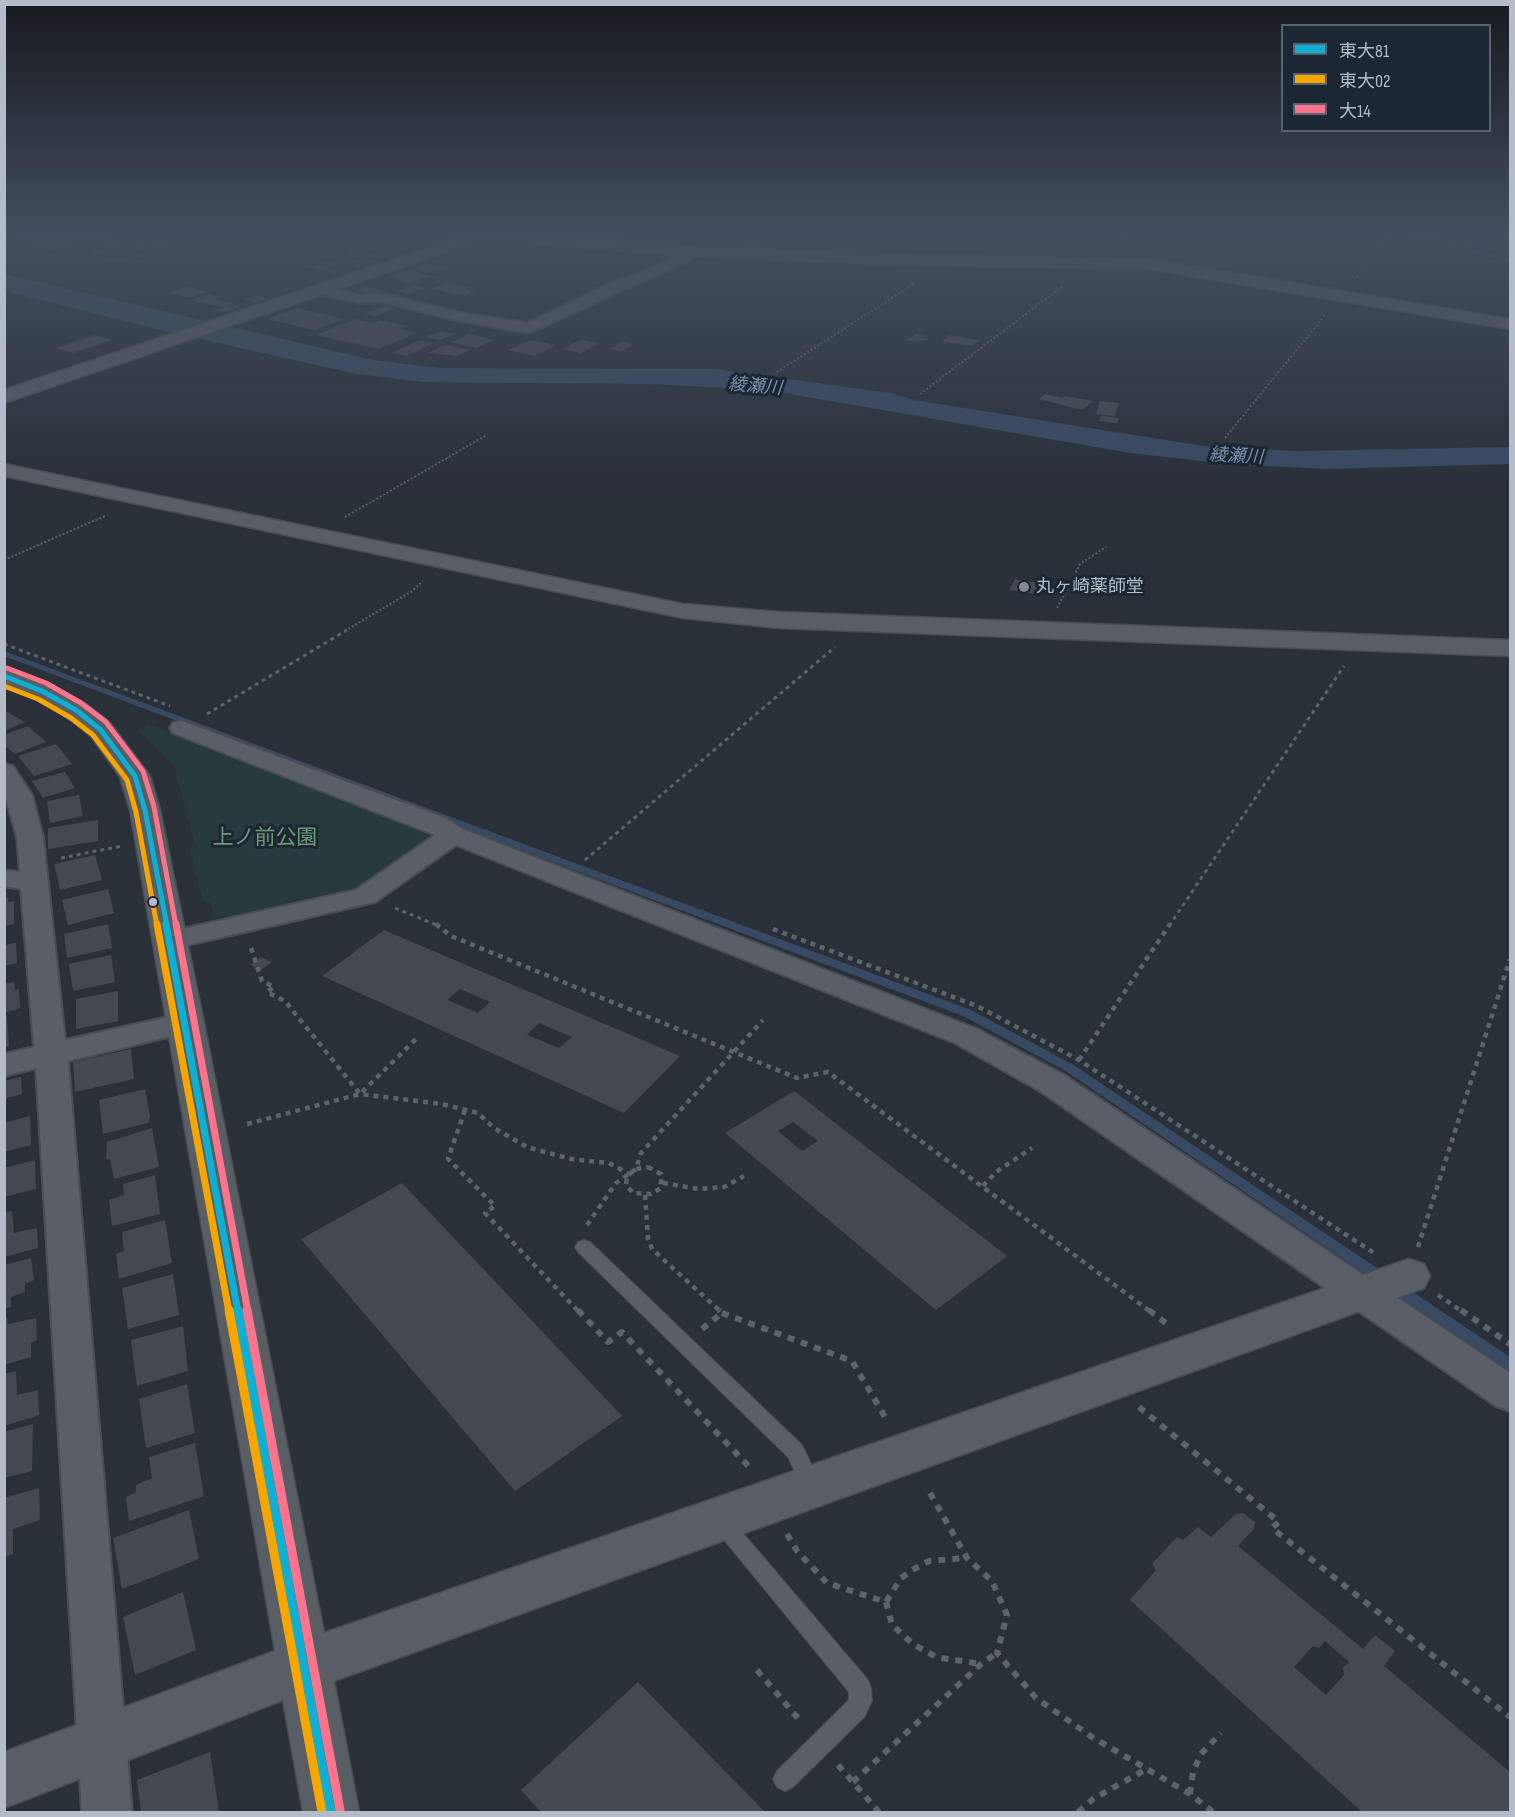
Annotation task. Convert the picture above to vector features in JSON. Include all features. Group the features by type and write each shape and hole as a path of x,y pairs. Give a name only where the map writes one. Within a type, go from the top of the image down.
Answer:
{"street":[{"path":"4,398 237,319"},
{"path":"472,319 529,328 548,319"},
{"path":"1480,319 1510,324"},
{"path":"4,470 312,536 684,611 779,620 1510,648"},
{"path":"4,676 42,691 76,710 100,729 135,776 145,810 331,1812"},
{"path":"182,728 436,824 453,835 943,1025 975,1041 1052,1083 1510,1395"},
{"path":"4,771 19,795 30,837 30,874 51,1054 106,1812"},
{"path":"170,940 365,896 453,835"},
{"path":"4,1065 186,1023"},
{"path":"4,1780 102,1745 304,1666 1409,1276"}],"lane":[{"path":"584,1247 795,1451 812,1487"},
{"path":"720,1520 860,1688 861,1700 857,1707 785,1779"}],"path":[{"path":"777,372 860,319"},
{"path":"920,394 1020,319"},
{"path":"1225,438 1322,319"},
{"path":"312,536 487,435"},
{"path":"4,560 144,499"},
{"path":"1045,630 1080,564 1106,547"},
{"path":"182,728 412,591 444,563"},
{"path":"564,878 848,635 854,623"},
{"path":"1080,1060 1359,643"},
{"path":"30,874 125,845"},
{"path":"386,904 442,927 451,936 797,1078 828,1072 1174,1330"},
{"path":"251,948 262,981 274,987 267,992 285,1001 360,1094"},
{"path":"1409,1276 1510,959"},
{"path":"636,1169 641,1153 763,1020"},
{"path":"360,1094 416,1039"},
{"path":"247,1124 360,1094 435,1103 478,1113 494,1128 536,1150 571,1159 609,1163 629,1174"},
{"path":"465,1110 448,1159 495,1206 484,1213 608,1342 622,1332 750,1466 754,1478"},
{"path":"983,1186 996,1172 1032,1148"},
{"path":"584,1247 582,1233 616,1183 636,1169 648,1167 658,1171 663,1183"},
{"path":"629,1174 626,1185 628,1189 645,1195 657,1191 663,1183"},
{"path":"663,1183 699,1189 724,1187 744,1176"},
{"path":"645,1195 648,1239 652,1249 670,1269 722,1313 852,1361 893,1430"},
{"path":"684,1343 722,1313"},
{"path":"1138,1407 1279,1522 1272,1528 1510,1717"},
{"path":"853,1782 981,1664 998,1653 1006,1615 992,1581 967,1558 930,1493"},
{"path":"786,1534 797,1551 827,1583 886,1602"},
{"path":"967,1558 929,1561 921,1565 901,1578 886,1602 892,1625 913,1644 936,1657 981,1664"},
{"path":"998,1653 1036,1698 1146,1770 1190,1794 1213,1812"},
{"path":"1190,1794 1193,1772 1201,1754 1221,1733"},
{"path":"1078,1812 1094,1799 1146,1770"}],"green space":[{"name":"上ノ前公園","path":"148,724 427,829 428,838 433,840 366,889 336,895 335,892 285,903 285,906 214,918 210,902 203,902 190,849 196,848 174,766 138,730"}],"water":[{"name":"綾瀬川","path":"116,319 196,319 373,360 439,368 716,369 890,393 914,400 1203,446 1296,451 1510,447 1510,464 1326,469 1228,464 1130,453 767,390 649,384 423,382 357,374"}],"building":[{"path":"267,319 344,319 345,319 314,330"},
{"path":"355,319 372,323 380,320 407,326 400,329 417,333 379,349 316,335"},
{"path":"440,331 454,334 440,340 426,337"},
{"path":"469,334 494,340 476,348 451,342"},
{"path":"916,334 926,336 923,338 928,339 916,342 906,340"},
{"path":"95,335 112,340 73,353 55,348"},
{"path":"950,335 980,341 972,346 942,341"},
{"path":"420,340 434,343 406,356 392,353"},
{"path":"531,340 556,345 534,356 508,350"},
{"path":"580,340 599,343 581,353 562,349"},
{"path":"624,341 633,345 621,351 609,349"},
{"path":"446,345 470,350 457,356 428,353"},
{"path":"1045,394 1093,401 1082,410 1039,399"},
{"path":"1100,401 1119,403 1115,416 1096,414"},
{"path":"1101,416 1119,418 1117,423 1099,421"},
{"name":"丸ヶ崎薬師堂","path":"1015,579 1039,583 1034,594 1009,590"},
{"path":"4,710 25,722 4,731"},
{"path":"28,726 46,742 15,754 4,745 4,735"},
{"path":"56,744 72,764 34,776 18,756"},
{"path":"65,772 75,788 43,798 32,781"},
{"path":"79,795 83,816 50,823 47,801"},
{"path":"98,820 98,841 48,849 48,828"},
{"path":"95,855 102,880 60,890 54,864"},
{"path":"108,889 114,913 68,925 62,900"},
{"path":"4,898 8,898 8,902 14,901 14,924 4,926"},
{"path":"108,924 112,948 67,958 64,934"},
{"path":"384,930 680,1056 624,1113 322,976","holes":["460,989 490,1002 478,1013 447,1000","539,1023 572,1037 559,1048 527,1035"]},
{"path":"16,943 17,963 4,966 4,945"},
{"path":"111,955 115,982 73,991 69,964"},
{"path":"261,957 272,962 261,970 250,965"},
{"path":"14,982 15,990 19,989 20,1008 4,1013 4,984"},
{"path":"118,991 118,1021 76,1029 76,999"},
{"path":"4,1016 7,1016 9,1046 4,1047"},
{"path":"131,1049 134,1079 75,1092 73,1062"},
{"path":"21,1077 22,1094 7,1098 4,1113 4,1081"},
{"path":"145,1089 150,1116 148,1123 103,1134 99,1100"},
{"path":"794,1091 1007,1256 936,1310 725,1133","holes":["793,1122 818,1141 802,1151 778,1131"]},
{"path":"30,1116 31,1145 4,1152 4,1123"},
{"path":"152,1128 159,1167 114,1179 110,1159 106,1160 107,1142"},
{"path":"35,1160 36,1189 4,1197 4,1168"},
{"path":"155,1175 160,1214 112,1226 109,1200 124,1195 123,1184"},
{"path":"402,1183 622,1416 515,1491 301,1239"},
{"path":"12,1211 14,1233 37,1228 38,1248 4,1257 4,1213"},
{"path":"165,1220 172,1263 119,1279 116,1254 124,1251 122,1232"},
{"path":"31,1258 34,1280 25,1284 25,1292 11,1297 11,1307 4,1309 4,1265"},
{"path":"173,1274 179,1315 128,1329 122,1288"},
{"path":"7,1317 8,1324 36,1318 37,1340 31,1343 31,1357 4,1365 4,1318"},
{"path":"183,1326 188,1371 137,1386 131,1340"},
{"path":"16,1371 17,1395 38,1390 39,1415 4,1426 4,1374"},
{"path":"187,1384 195,1433 146,1448 139,1399"},
{"path":"33,1424 32,1471 4,1478 4,1432"},
{"path":"195,1443 204,1496 129,1521 126,1497 136,1492 136,1485 152,1478 149,1457"},
{"path":"39,1488 40,1520 13,1529 13,1554 4,1557 4,1498"},
{"path":"189,1510 199,1559 122,1589 113,1538"},
{"path":"1243,1513 1255,1522 1254,1529 1238,1546 1363,1649 1375,1635 1395,1651 1384,1666 1510,1772 1510,1812 1362,1812 1130,1600 1156,1570 1152,1564 1177,1537 1183,1540 1198,1527 1211,1537 1236,1514","holes":["1325,1641 1349,1662 1343,1668 1344,1675 1326,1695 1294,1667 1313,1646 1319,1648"]},
{"path":"183,1592 196,1650 135,1675 123,1617"},
{"path":"638,1682 765,1812 541,1812 521,1790"},
{"path":"210,1752 219,1812 141,1812 137,1780"}],"waterway":[{"path":"4,653 967,1013 1068,1067 1510,1364"}],"transit line":[{"name":"大14","path":"7,668 46,683 81,703 106,722 143,771 154,807 340,1810"},
{"name":"東大81","path":"4,676 42,691 76,710 100,729 135,776 145,810 331,1812"},
{"name":"東大02","path":"4,686 38,699 71,718 93,735 127,780 136,812 322,1812"}],"place":[{"name":"丸ヶ崎薬師堂","path":"1024,587"}]}
